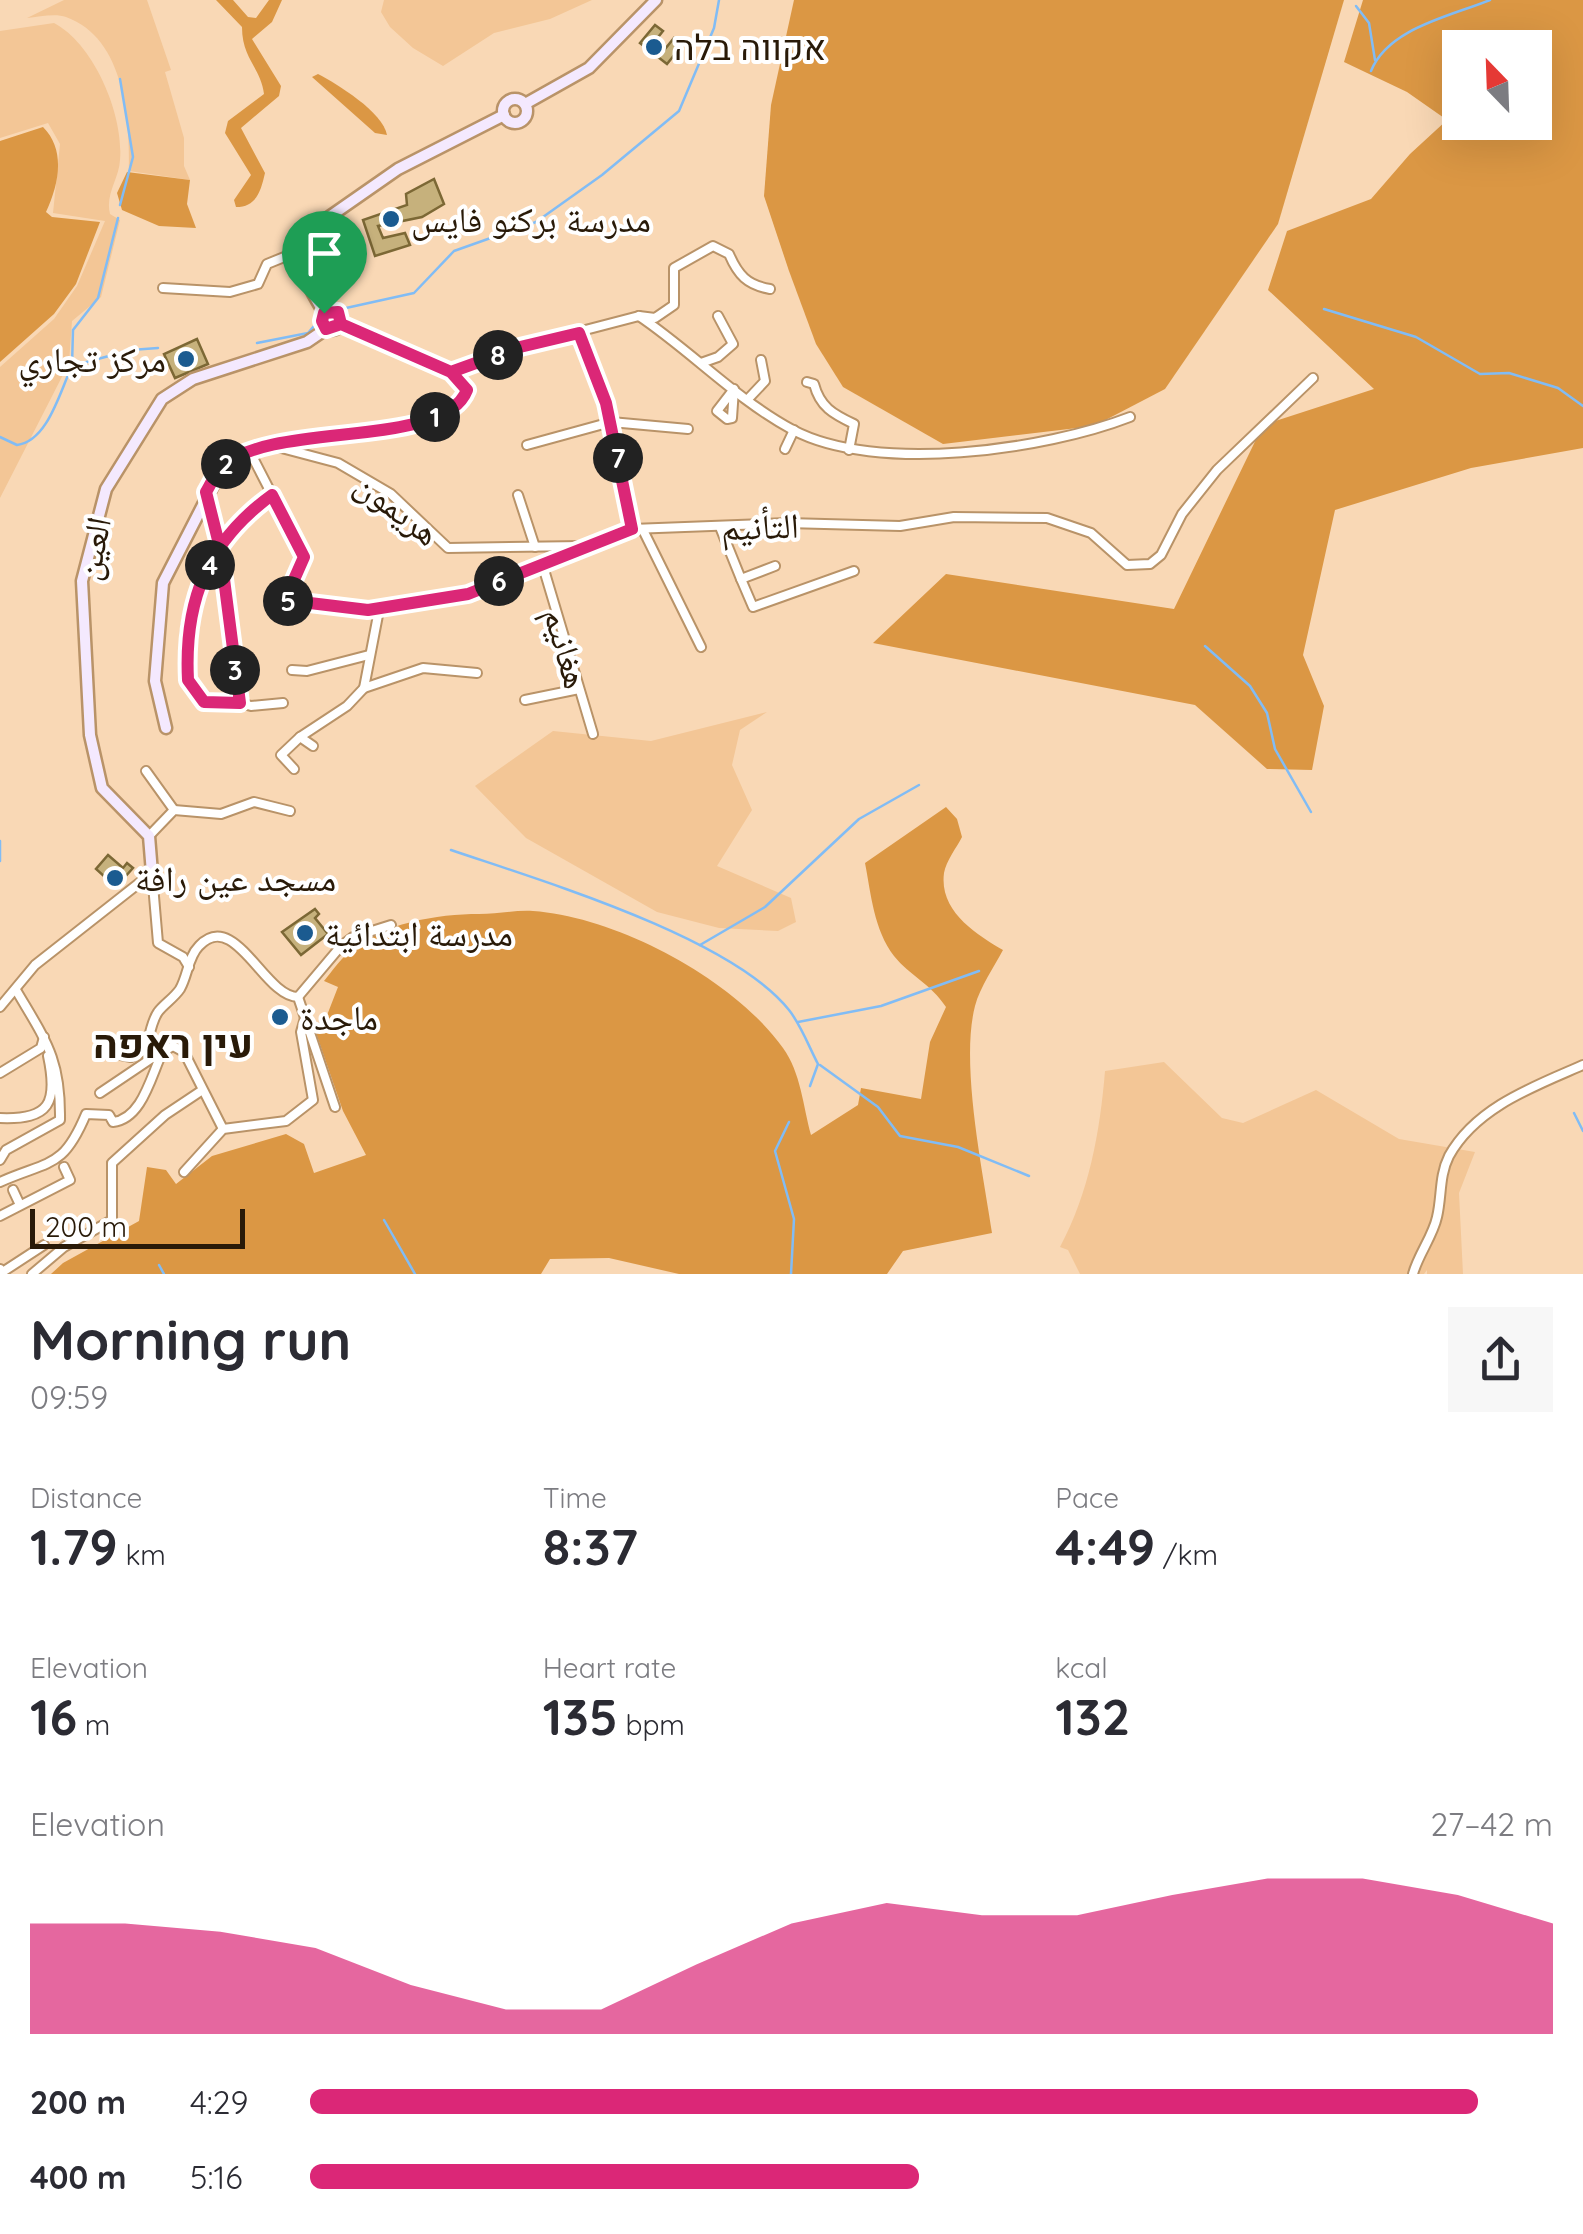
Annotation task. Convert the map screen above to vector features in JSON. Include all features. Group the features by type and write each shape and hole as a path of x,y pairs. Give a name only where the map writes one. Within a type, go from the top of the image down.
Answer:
{"street":[{"path":"524,104 526,115 521,121 512,122 504,115 504,105 510,100 524,104 589,68 656,0"},
{"path":"163,288 230,292 258,284 267,264 299,251 317,222 366,188 504,115"},
{"path":"451,372 520,347 639,316 655,318 674,305 674,268 713,246 729,254 736,270 752,286 770,290"},
{"path":"299,251 302,273 324,313 326,329"},
{"path":"166,728 156,681 163,584 206,492 223,466 270,446 426,422 463,401 467,390 451,372 341,324 338,312 324,313"},
{"path":"639,316 794,430 849,450 911,455 1036,442 1101,429 1130,417"},
{"path":"701,363 718,357 733,344 718,316"},
{"name":"العين","path":"149,836 102,788 90,735 82,581 106,489 162,399 193,379 229,364 307,342 341,324"},
{"path":"579,333 611,422 638,529 700,647"},
{"path":"748,399 765,381 760,360"},
{"name":"التأنيم","path":"250,452 304,557 285,600 379,610 468,594 638,529 787,523 900,526 954,517 1047,518 1090,533 1128,565 1150,564 1161,555 1182,514 1218,470 1314,378"},
{"path":"807,382 814,384 821,404 854,424 849,450"},
{"path":"527,445 611,422 688,430"},
{"path":"785,449 794,430"},
{"name":"هريمون","path":"270,446 338,463 391,494 448,548 590,546"},
{"path":"206,492 220,548 240,703"},
{"path":"272,495 245,515 220,548 193,596 188,625 188,680 204,702 252,706 283,703"},
{"path":"518,495 534,546"},
{"path":"720,528 753,607 854,571"},
{"name":"هغانيم","path":"542,563 593,734"},
{"path":"741,579 774,566"},
{"path":"364,688 379,610"},
{"path":"292,670 306,671 368,655"},
{"path":"294,769 282,755 300,737 347,706 364,688 423,668 477,673"},
{"path":"524,700 579,689"},
{"path":"300,737 313,746"},
{"path":"146,771 174,810 221,814 254,802 290,811"},
{"path":"174,810 149,836 158,944 182,957 189,968"},
{"path":"0,1007 35,965 152,873"},
{"path":"146,1050 155,1017 180,989 198,946 208,938 222,936 235,943 287,997 298,997 352,937 391,925"},
{"path":"0,1160 6,1150 60,1120 61,1077 44,1037 16,990"},
{"path":"298,997 335,1107"},
{"path":"184,1172 223,1129 286,1121 313,1100 302,1032 305,1018"},
{"path":"0,1072 41,1048 44,1037"},
{"path":"0,1118 34,1116 50,1100 51,1068 44,1037"},
{"path":"100,1093 158,1054 173,1046 180,1048 223,1129"},
{"path":"122,1055 130,1058 146,1050 158,1054"},
{"path":"0,1182 62,1156 72,1148 86,1114 109,1115 113,1122 120,1122 135,1112 158,1054"},
{"path":"1412,1274 1437,1220 1440,1182 1448,1157 1462,1138 1506,1101 1583,1065"},
{"path":"32,1274 64,1247 112,1220 112,1163 165,1114 201,1091"},
{"path":"0,1216 46,1188 70,1180 64,1167"},
{"path":"13,1190 20,1206"},
{"path":"0,1269 1,1273 44,1245"}],"shaded area":[{"path":"64,0 147,0 171,70 165,72 184,138 184,166 190,180 129,171 125,105 112,62 101,43 86,28 66,17 27,18"},
{"path":"216,0 233,0 248,17 256,18 269,0 282,0 272,22 252,39 281,86 279,96 241,128 265,173 257,196 249,204 236,207 234,200 251,175 225,133 228,121 264,94 245,47 242,27"},
{"path":"384,0 592,0 550,19 494,33 443,66 413,48 390,27 381,12"},
{"path":"794,0 1344,0 1278,224 1165,389 1094,426 943,444 843,387 816,344 789,271 764,196 771,105"},
{"path":"1363,0 1583,0 1583,448 1471,468 1335,510 1303,655 1324,706 1312,770 1267,769 1195,705 873,643 946,574 1174,609 1263,425 1374,389 1268,290 1287,231 1371,199 1442,125 1442,140 1552,140 1552,30 1442,30 1442,116 1407,92 1344,62"},
{"path":"54,23 82,47 104,82 111,102 120,160 109,207 110,214 120,220 101,297 72,321 69,363 0,498 0,367 54,319 77,286 105,221 53,213 60,144 48,123 0,138 0,31"},
{"path":"318,74 368,108 387,135 375,133 312,77"},
{"path":"43,127 55,146 58,168 46,212 52,217 100,222 76,284 54,314 0,362 0,141"},
{"path":"127,172 190,180 187,204 196,228 159,226 122,210 117,193"},
{"path":"767,712 740,730 732,765 752,810 717,866 791,898 796,922 778,931 719,928 657,912 526,838 475,786 553,731 651,741"},
{"path":"946,807 957,819 962,837 944,873 947,899 961,920 1003,950 977,999 971,1030 974,1118 992,1233 903,1251 887,1274 679,1274 609,1258 550,1259 541,1274 51,1274 63,1263 139,1221 147,1167 166,1170 176,1184 212,1156 286,1134 304,1144 314,1173 366,1155 343,1111 315,1030 324,1023 338,987 324,981 362,942 393,927 428,918 526,911 566,916 601,925 671,956 735,998 783,1048 798,1079 811,1135 858,1105 861,1088 921,1099 930,1042 946,1007 887,946 874,911 865,863"},
{"path":"1164,1062 1222,1118 1243,1123 1316,1090 1399,1139 1475,1152 1459,1193 1463,1274 1427,1274 1427,1270 1424,1274 1080,1274 1068,1250 1060,1247 1092,1162 1105,1071"}],"building":[{"name":"אקווה בלה","path":"655,25 663,31 655,41 665,49 674,38 683,44 667,64 640,43"},
{"name":"مدرسة بركنو فايس","path":"434,179 444,204 422,217 378,226 383,238 405,233 410,245 375,256 363,220 407,205 406,194"},
{"name":"مركز تجاري","path":"197,339 208,364 175,378 164,354"},
{"name":"مسجد عين رافة","path":"108,855 123,868 127,863 133,868 116,887 96,869"},
{"name":"مدرسة ابتدائية","path":"315,909 319,914 315,918 328,934 301,955 282,932"}],"waterway":[{"path":"346,308 414,293 454,251 536,222 602,175 679,111 714,28 719,0"},
{"path":"1371,71 1379,56 1406,34 1490,0"},
{"path":"1356,6 1369,23 1375,60"},
{"path":"120,79 133,157 120,205"},
{"path":"72,365 73,330 98,298 118,218"},
{"path":"1324,309 1416,337 1480,374 1509,373 1558,388 1583,406"},
{"path":"257,343 308,333 320,319"},
{"path":"0,437 17,445 37,434 52,413 72,366 131,350 158,348"},
{"path":"1205,646 1250,686 1267,713 1275,749 1311,812"},
{"path":"700,945 765,907 859,819 919,785"},
{"path":"0,841 0,861"},
{"path":"451,850 632,914 681,935 762,983 789,1010 818,1064 810,1086"},
{"path":"798,1022 881,1006 979,971"},
{"path":"820,1065 878,1107 900,1136 958,1147 1029,1176"},
{"path":"1574,1113 1583,1131"},
{"path":"789,1122 775,1151 794,1219 791,1274"},
{"path":"384,1220 415,1274"},
{"path":"159,1265 164,1274"}],"place":[{"name":"אקווה בלה","path":"654,47"},
{"name":"مدرسة بركنو فايس","path":"391,219"},
{"name":"مركز تجاري","path":"186,359"},
{"name":"مسجد عين رافة","path":"115,878"},
{"name":"مدرسة ابتدائية","path":"305,933"},
{"name":"ماجدة","path":"280,1017"}],"district":[{"name":"עין ראפה","path":"173,1043"}],"route":[{"path":"324,313 322,325 326,329 339,328 341,324 451,372 520,347 579,333 606,403 632,529 468,594 368,610 285,600 304,557 272,495 245,515 220,548 193,596 186,651 188,680 204,702 240,703 220,548 206,492 223,466 270,446 426,422 463,401 467,390 451,372 341,324 338,312 324,313"}]}
